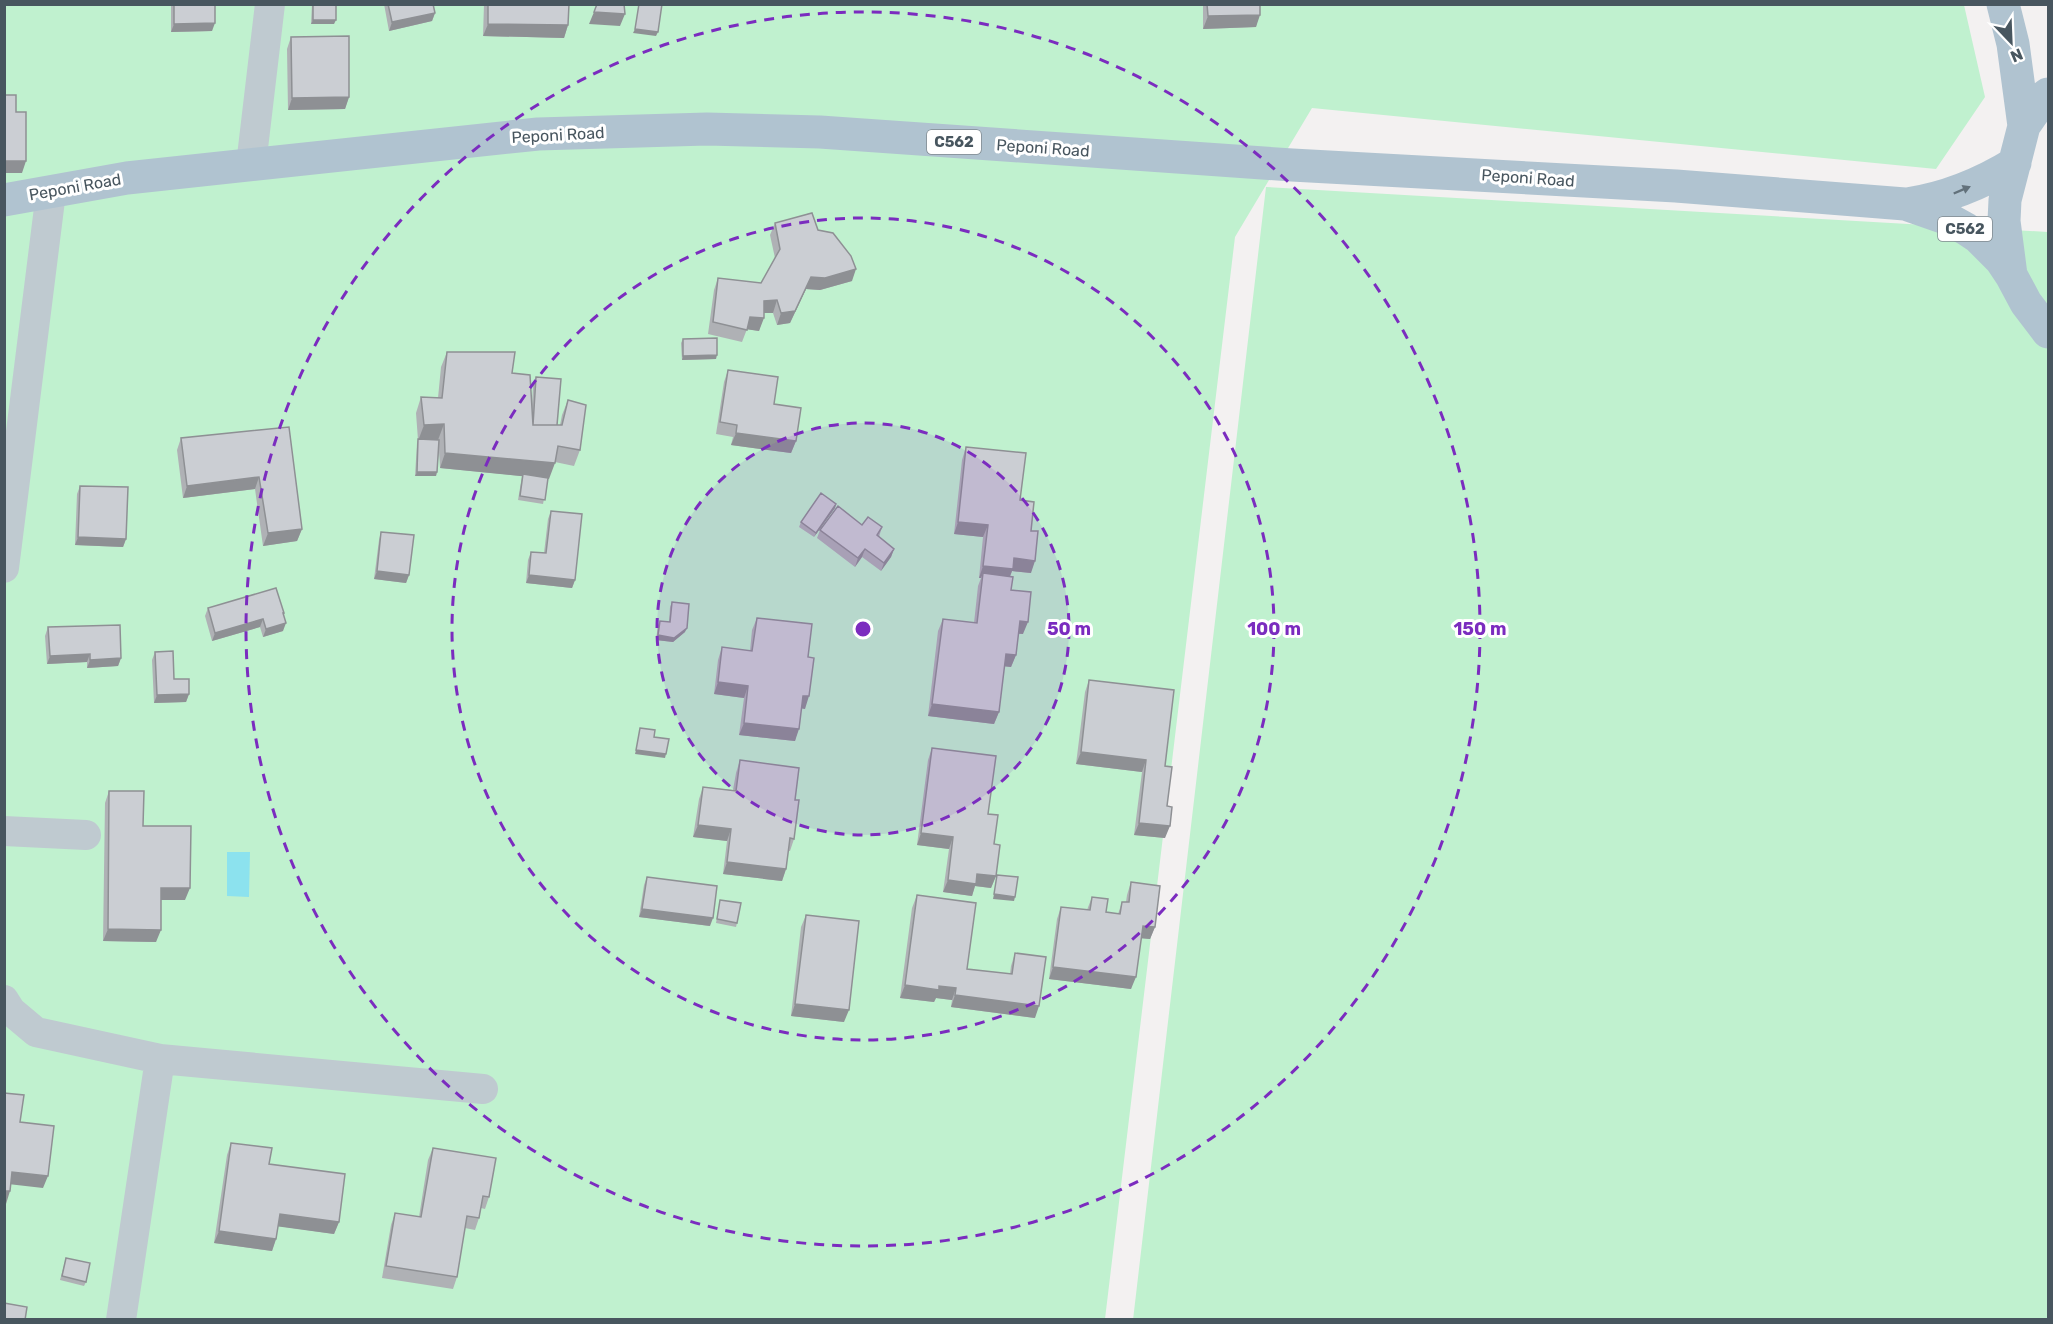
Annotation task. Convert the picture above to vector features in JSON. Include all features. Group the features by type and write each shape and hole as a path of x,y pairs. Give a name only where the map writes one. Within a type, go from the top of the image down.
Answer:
{"main road":[{"path":"2003,4 2013,44 2024,126"},
{"path":"2049,94 2044,97 2024,126 2005,201 2004,221 2011,275 2026,303 2049,332"},
{"name":"Peponi Road","path":"4,200 127,178 538,134 707,129 798,131 1292,165 1687,187 1905,204 1948,219 1972,233 2001,260 2011,275"},
{"name":"Peponi Road","path":"1905,204 1947,196 1996,175 2015,163"}],"street":[{"path":"251,165 270,4"},
{"path":"4,568 51,192"},
{"path":"4,831 86,835"},
{"path":"4,1000 11,1011 36,1032 160,1059 483,1089"},
{"path":"121,1320 160,1059"}],"green space":[{"path":"5,5 1964,5 1985,97 1936,169 1312,108 1235,237 1105,1319 5,1320"},
{"path":"1266,187 2048,232 2048,1319 1133,1320"}],"water":[{"path":"227,852 250,852 249,897 227,896"}],"building":[{"path":"174,4 215,4 215,23 174,24"},
{"path":"313,4 336,4 336,20 313,20"},
{"path":"388,4 433,4 435,13 392,22"},
{"path":"488,4 569,4 568,25 488,24"},
{"path":"597,4 624,4 625,14 594,12"},
{"path":"639,4 662,4 658,32 635,29"},
{"path":"1207,4 1260,4 1260,15 1208,16"},
{"path":"349,36 349,97 292,98 291,37"},
{"path":"4,95 16,95 16,112 26,112 26,161 4,161"},
{"path":"812,213 818,230 833,233 851,256 856,269 825,278 811,277 795,311 781,313 777,300 764,301 764,318 750,317 747,330 713,322 718,278 761,283 780,249 775,223"},
{"path":"717,338 717,355 683,356 683,339"},
{"path":"447,352 515,352 512,373 530,375 533,425 562,425 568,400 586,405 580,450 558,446 555,463 445,453 444,424 424,425 421,397 442,398"},
{"path":"728,370 778,377 774,404 801,408 796,441 736,433 737,425 720,422"},
{"path":"536,377 561,379 557,425 533,425"},
{"path":"289,427 302,529 268,533 259,477 187,486 181,438"},
{"path":"418,439 439,440 437,472 417,472"},
{"path":"966,447 1026,453 1020,500 1034,502 1031,531 1038,531 1035,561 1014,558 1013,569 983,566 988,525 958,522"},
{"path":"523,474 548,478 545,500 520,496"},
{"path":"80,486 128,487 126,539 78,537"},
{"path":"821,493 836,504 816,533 801,522"},
{"path":"838,506 862,525 868,517 882,527 877,535 894,549 884,563 865,549 858,558 820,530"},
{"path":"551,511 582,514 575,580 529,575 531,552 546,553"},
{"path":"381,532 414,535 409,575 377,571"},
{"path":"983,573 1013,577 1011,590 1031,592 1028,622 1020,621 1016,655 1006,654 999,712 932,704 943,619 977,623"},
{"path":"276,588 286,623 266,629 263,619 215,633 208,608"},
{"path":"672,602 689,604 687,628 674,638 658,635 660,621 670,622"},
{"path":"757,618 812,624 808,657 814,658 809,696 803,696 799,729 744,723 748,686 718,682 722,647 752,651"},
{"path":"120,625 121,658 90,660 90,654 50,656 48,627"},
{"path":"173,651 174,679 189,679 189,694 157,695 155,652"},
{"path":"1089,680 1174,690 1165,766 1172,767 1167,806 1172,807 1170,826 1139,823 1146,760 1081,752"},
{"path":"640,728 655,730 654,737 669,739 666,754 636,750"},
{"path":"932,748 996,756 988,814 998,815 994,844 1000,845 996,876 977,874 976,884 948,880 953,837 921,833"},
{"path":"740,760 799,768 795,800 799,800 794,839 790,838 786,869 727,862 731,829 698,825 703,787 736,791"},
{"path":"109,791 144,791 143,826 191,826 190,888 161,888 161,930 108,929"},
{"path":"997,875 1018,877 1015,897 994,894"},
{"path":"647,877 717,886 713,918 642,909"},
{"path":"1131,882 1160,886 1155,927 1143,926 1136,977 1053,967 1061,907 1090,910 1092,897 1108,899 1106,912 1120,914 1122,902 1129,902"},
{"path":"917,895 976,903 967,969 1012,974 1015,953 1046,957 1039,1006 955,995 956,988 939,986 939,990 905,985"},
{"path":"720,900 741,903 737,923 717,919"},
{"path":"806,915 859,921 849,1010 795,1004"},
{"path":"4,1093 24,1095 20,1122 54,1126 48,1176 12,1172 10,1191 4,1191"},
{"path":"231,1143 272,1148 269,1164 345,1174 339,1222 280,1214 276,1239 219,1231"},
{"path":"433,1148 496,1158 489,1197 483,1196 479,1218 467,1216 457,1277 386,1266 395,1213 421,1217"},
{"path":"66,1258 90,1263 86,1282 62,1276"},
{"path":"4,1303 27,1307 25,1320 4,1320"}]}
